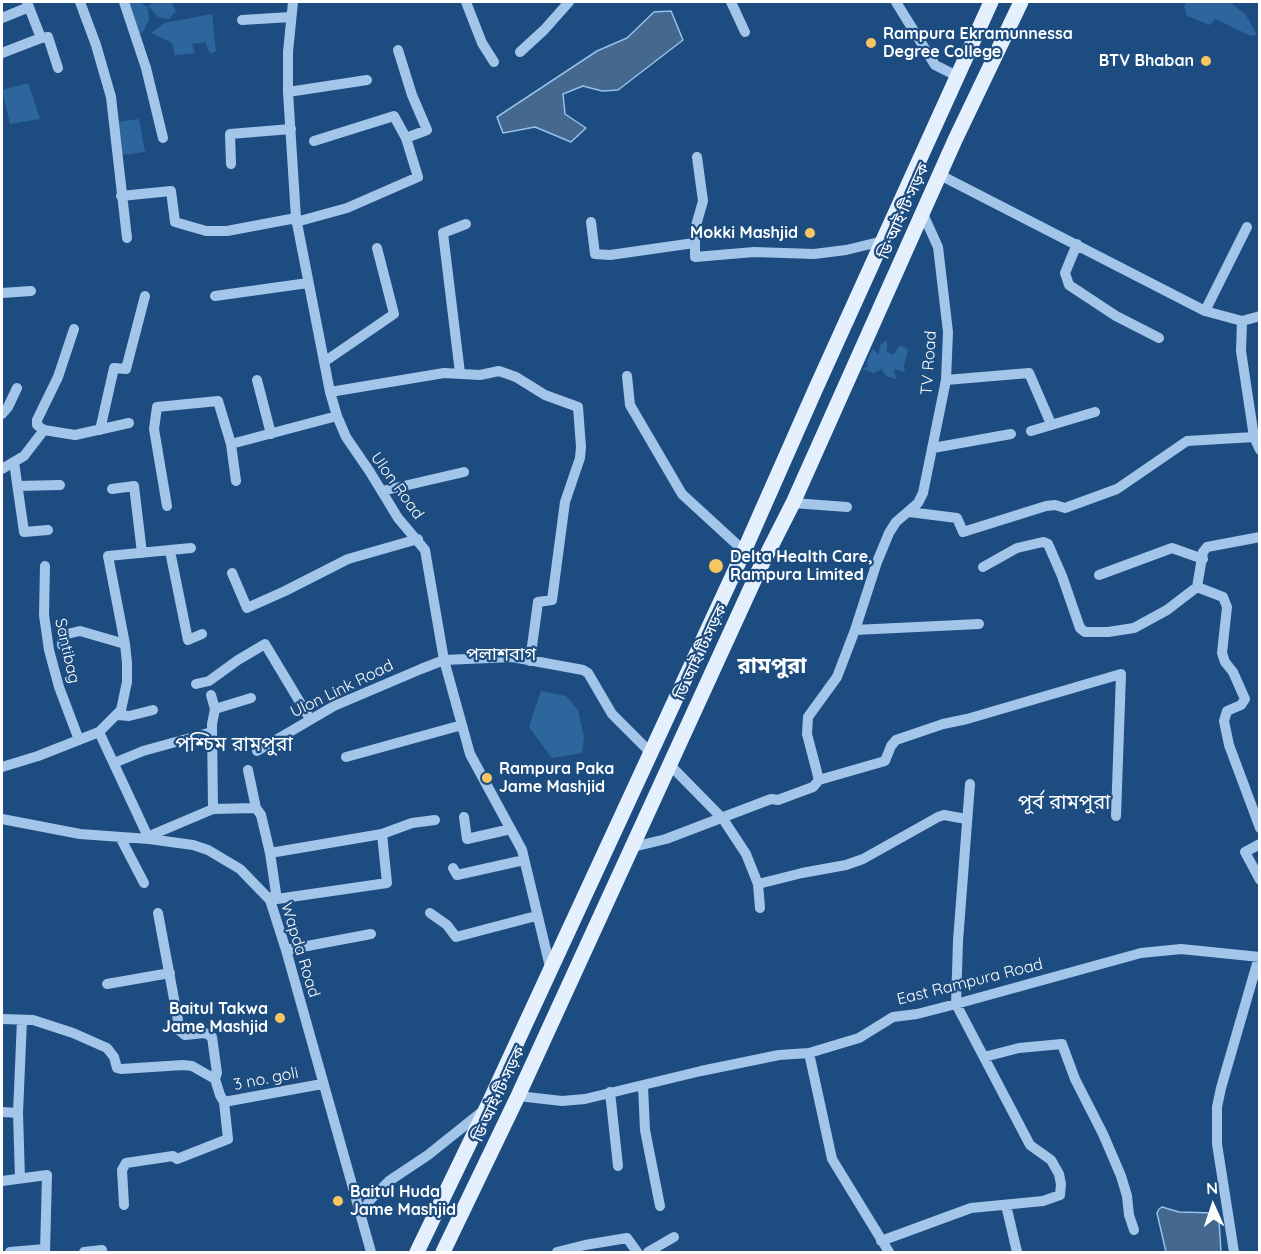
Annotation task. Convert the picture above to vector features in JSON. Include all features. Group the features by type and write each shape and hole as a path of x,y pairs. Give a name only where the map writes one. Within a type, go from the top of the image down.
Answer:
{"main road":[{"name":"ডি আই টি সড়ক","path":"417,1252 551,971 744,551 991,2"},
{"name":"ডি আই টি সড়ক","path":"443,1252 633,847 758,572 793,503 940,175 1021,2"},
{"path":"660,732 680,741"}],"street":[{"path":"80,2 96,45 111,97 127,238"},
{"path":"124,2 146,68 163,138"},
{"name":"Ulon Road","path":"293,2 288,92 296,220 330,392 346,437 398,518 425,550 444,660 470,754 522,850 551,971"},
{"path":"466,2 482,43 494,62"},
{"path":"731,2 746,32"},
{"path":"896,2 935,65 957,76"},
{"path":"2,18 28,4 41,38"},
{"path":"520,52 544,30 562,4"},
{"path":"242,20 291,17"},
{"path":"2,53 48,37 58,68"},
{"path":"398,50 412,95 427,130 406,138"},
{"path":"288,92 367,80"},
{"path":"121,196 171,191 175,222 206,231 227,231 296,220 347,208 418,177 406,138 394,116 314,141"},
{"path":"231,164 230,134 291,129"},
{"path":"697,157 703,201 697,217 695,257 754,252 814,254 846,250 883,241"},
{"path":"940,175 1205,310 1242,321 1260,316"},
{"name":"TV Road","path":"819,780 807,734 808,717 837,677 884,543 896,522 918,503 926,484 946,380 948,332 938,248 923,214"},
{"path":"591,222 595,254 610,255 656,250 694,243"},
{"path":"460,373 443,233 466,224"},
{"path":"1205,310 1247,227"},
{"path":"1077,244 1065,273 1069,285 1116,316 1159,338"},
{"path":"324,362 394,314 377,248"},
{"path":"215,296 308,283"},
{"path":"2,293 31,291"},
{"path":"100,430 114,368 126,369 145,296"},
{"path":"1242,321 1241,351 1254,437 1260,450"},
{"path":"74,329 58,377 37,420 37,425 44,430 75,435 129,423"},
{"path":"330,392 444,374 480,375 499,371 516,377 545,395 578,407 580,458 565,502 552,600 538,602 530,661"},
{"path":"946,380 1029,373 1052,424"},
{"path":"627,376 630,405 682,494 744,551"},
{"path":"257,380 271,434"},
{"path":"2,414 17,388"},
{"path":"166,506 153,429 157,407 218,400 231,444 236,481"},
{"path":"1031,431 1095,412"},
{"path":"231,444 337,416"},
{"path":"2,469 31,449 44,430"},
{"path":"933,447 1011,434"},
{"path":"909,512 957,518 963,532 1046,506 1054,505 1065,508 1118,489 1187,441 1254,437"},
{"path":"14,462 24,532 48,530"},
{"path":"382,491 464,471"},
{"path":"18,486 60,485"},
{"path":"112,489 134,486 142,553"},
{"path":"793,503 847,507"},
{"path":"983,567 1017,548 1038,542 1048,544 1080,628 1085,632 1108,632 1134,628 1167,610 1197,587 1203,552 1207,547 1260,537"},
{"path":"232,573 248,608 348,559 418,539"},
{"path":"2,767 38,756 99,732 122,710 127,682 125,644 108,556 191,548"},
{"path":"1099,575 1172,548 1203,559"},
{"path":"170,551 188,640 202,634"},
{"name":"Santibag","path":"45,566 44,615 49,650 59,687 79,740"},
{"path":"1197,587 1223,597 1227,607 1222,653 1245,699 1241,705 1227,711 1224,721 1229,745 1260,828"},
{"path":"855,630 979,624"},
{"name":"Santibag","path":"62,645 63,635 80,631 125,644"},
{"path":"196,684 209,681 265,644 310,719"},
{"name":"Ulon Link Road","path":"257,752 310,719 377,687 444,660 512,657 583,670 588,674 612,714 650,752"},
{"path":"633,847 666,839 771,800 778,800 813,787 819,780 885,761 896,740 943,724 1121,674 1116,816"},
{"path":"211,695 215,709 212,732 213,809"},
{"path":"215,709 251,698"},
{"path":"118,715 129,716 153,710"},
{"path":"346,757 462,725"},
{"path":"99,732 149,839 154,834 213,809 256,808"},
{"path":"114,764 163,745 212,732"},
{"path":"669,764 723,819 746,854 758,884 760,908"},
{"path":"248,771 270,854 276,893 270,900"},
{"path":"881,1241 971,1208 1052,1199 1060,1195 1059,1174 1051,1160 1030,1145 956,1004 969,784"},
{"path":"464,817 467,839 511,829"},
{"path":"758,884 846,865 863,859 938,817 966,819"},
{"name":"Wapda Road","path":"2,819 80,834 193,845 221,856 240,869 270,900 371,1252"},
{"path":"270,854 382,834 412,823 435,820"},
{"path":"270,900 387,883 382,834"},
{"path":"120,837 144,883"},
{"path":"1260,844 1245,852 1260,880"},
{"path":"453,868 457,875 524,860"},
{"path":"124,1205 122,1170 126,1163 173,1156 177,1159 228,1139 222,1099 215,1079 217,1072 212,1037 205,1033 185,1035 180,1031 158,913"},
{"path":"430,913 447,925 456,937 536,916"},
{"path":"286,950 371,934"},
{"name":"East Rampura Road","path":"518,1095 562,1101 585,1099 779,1055 809,1053 859,1038 893,1017 917,1014 956,1004 1141,953 1181,949 1259,957"},
{"path":"1234,1252 1217,1144 1217,1107 1259,957"},
{"path":"107,984 170,974"},
{"path":"2,1019 50,1024 107,1048 114,1057 117,1068 120,1069 183,1065 192,1066 215,1079"},
{"path":"20,1178 18,1113 22,1020"},
{"path":"984,1057 1019,1048 1062,1044 1075,1079 1103,1134 1120,1176 1134,1230"},
{"path":"809,1053 832,1159 889,1252"},
{"name":"3 no. goli","path":"222,1099 322,1084"},
{"path":"643,1086 645,1130 660,1206"},
{"path":"610,1092 618,1166"},
{"path":"361,1215 370,1200 389,1181 428,1155 487,1107"},
{"path":"2,1112 18,1113"},
{"path":"2,1181 47,1175 45,1251 10,1252"},
{"path":"1006,1205 1017,1252"},
{"path":"648,1252 674,1237"},
{"path":"557,1252 627,1238 637,1252"},
{"path":"84,1252 102,1250"}],"shaded area":[{"path":"126,2 139,2 148,7 149,20 142,33 138,33"},
{"path":"156,2 171,2 176,11 169,19 158,17 148,6"},
{"path":"1187,2 1230,2 1246,15 1257,35 1251,36 1215,19 1210,25 1187,16 1184,7"},
{"path":"671,11 683,40 618,90 602,91 583,86 563,94 565,114 586,128 571,142 535,127 503,133 497,117 597,51 627,38 654,12"},
{"path":"212,14 216,51 210,54 205,42 192,44 195,53 175,55 172,43 151,33 164,23"},
{"path":"28,83 40,119 10,124 2,90"},
{"path":"139,119 145,152 122,155 117,122"},
{"path":"887,340 887,352 893,355 900,345 908,350 904,365 905,372 894,369 896,379 886,376 882,369 874,373 862,369 868,367 867,361 873,348 878,355 881,344"},
{"path":"541,691 566,696 578,710 584,737 582,753 552,758 529,727"},
{"path":"1162,1207 1179,1212 1214,1213 1219,1221 1221,1252 1166,1252 1157,1213"}],"place":[{"name":"Rampura Ekramunnessa Degree College","path":"871,43"},
{"name":"BTV Bhaban","path":"1206,61"},
{"name":"Mokki Mashjid","path":"810,233"},
{"name":"Delta Health Care, Rampura Limited","path":"716,566"},
{"name":"Rampura Paka Jame Mashjid","path":"487,778"},
{"name":"Baitul Takwa Jame Mashjid","path":"280,1018"},
{"name":"Baitul Huda Jame Mashjid","path":"338,1201"}],"district":[{"name":"পলাশবাগ","path":"501,655"},
{"name":"রামপুরা","path":"772,666"},
{"name":"পশ্চিম রামপুরা","path":"234,745"},
{"name":"পূর্ব রামপুরা","path":"1064,803"}]}
